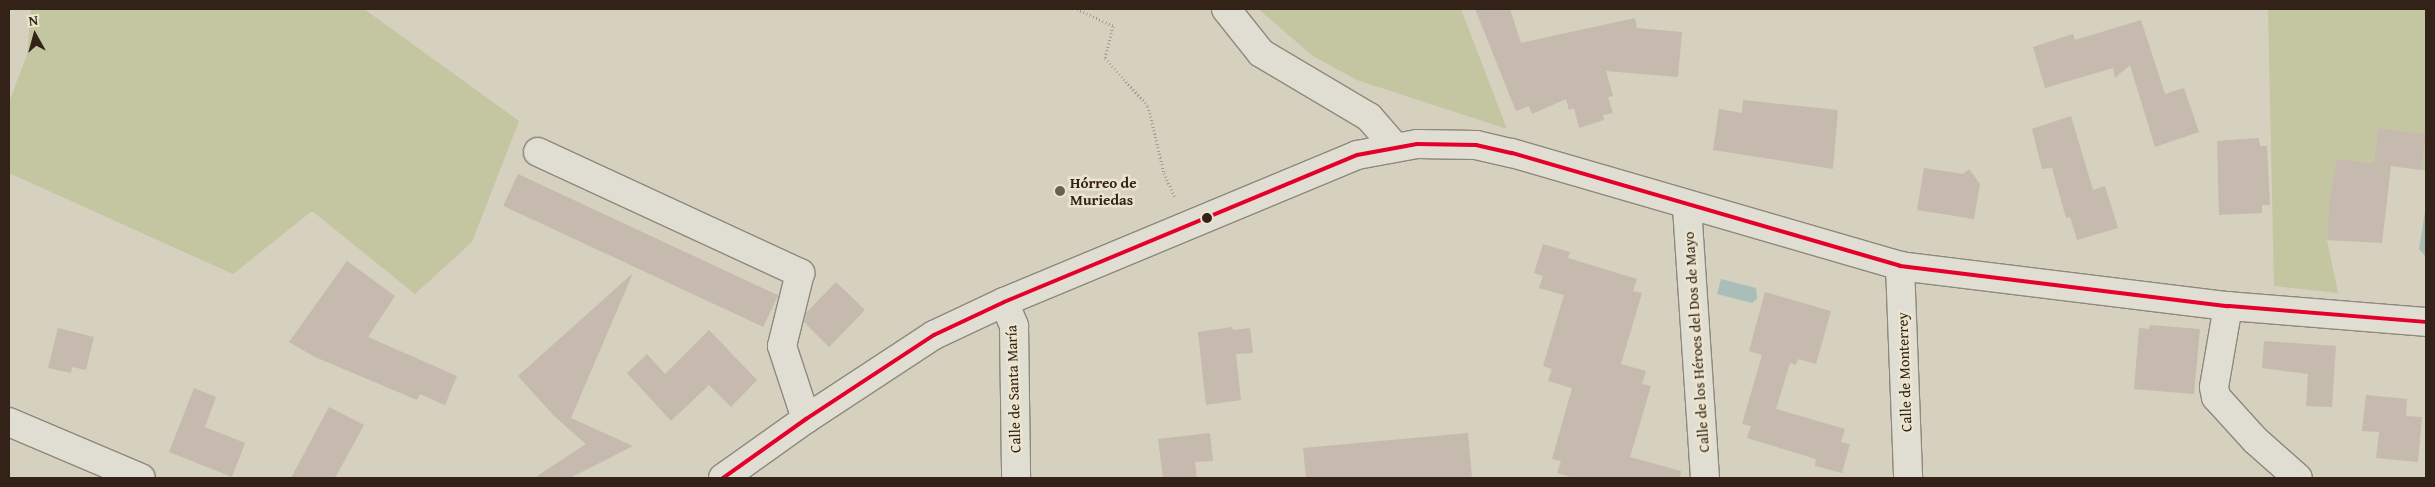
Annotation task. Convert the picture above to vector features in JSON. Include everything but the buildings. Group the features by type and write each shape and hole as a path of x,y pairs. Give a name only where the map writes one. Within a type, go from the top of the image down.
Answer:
{"street":[{"path":"1226,9 1261,52 1369,117 1395,147"},
{"name":"Calle de los Héroes del Dos de Mayo","path":"723,478 806,418 934,335 1004,302 1187,224 1357,155 1395,147 1440,142 1476,145 1512,153 1687,206 1900,266 2228,306 2426,322"},
{"path":"538,152 800,273 782,346 806,418"},
{"name":"Calle de los Héroes del Dos de Mayo","path":"1687,206 1705,478"},
{"name":"Calle de Monterrey","path":"1900,266 1908,478"},
{"name":"Calle de Santa María","path":"1004,302 1014,326 1016,478"},
{"path":"2228,306 2214,387 2216,397 2255,440 2298,478"},
{"path":"9,422 141,478"}],"path":[{"path":"1077,9 1113,26 1105,58 1148,106 1164,173 1187,224"}],"green space":[{"path":"31,9 364,9 519,121 472,242 415,294 312,211 233,274 9,173 9,102 27,55"},
{"path":"1258,9 1461,9 1507,129 1357,80 1313,56"},
{"path":"2268,9 2426,9 2426,134 2378,128 2374,163 2337,159 2329,203 2327,240 2338,293 2274,286"},
{"path":"2426,134 2426,170 2421,170"}],"water":[{"path":"2426,206 2426,257 2419,249"},
{"path":"1721,279 1756,288 1757,299 1752,303 1717,294"}],"transit line":[{"path":"723,478 806,419 934,335 1004,302 1357,155 1417,144 1476,145 1512,153 1900,266 2228,306 2426,322"}],"place":[{"name":"Hórreo de Muriedas","path":"1060,191"}]}
